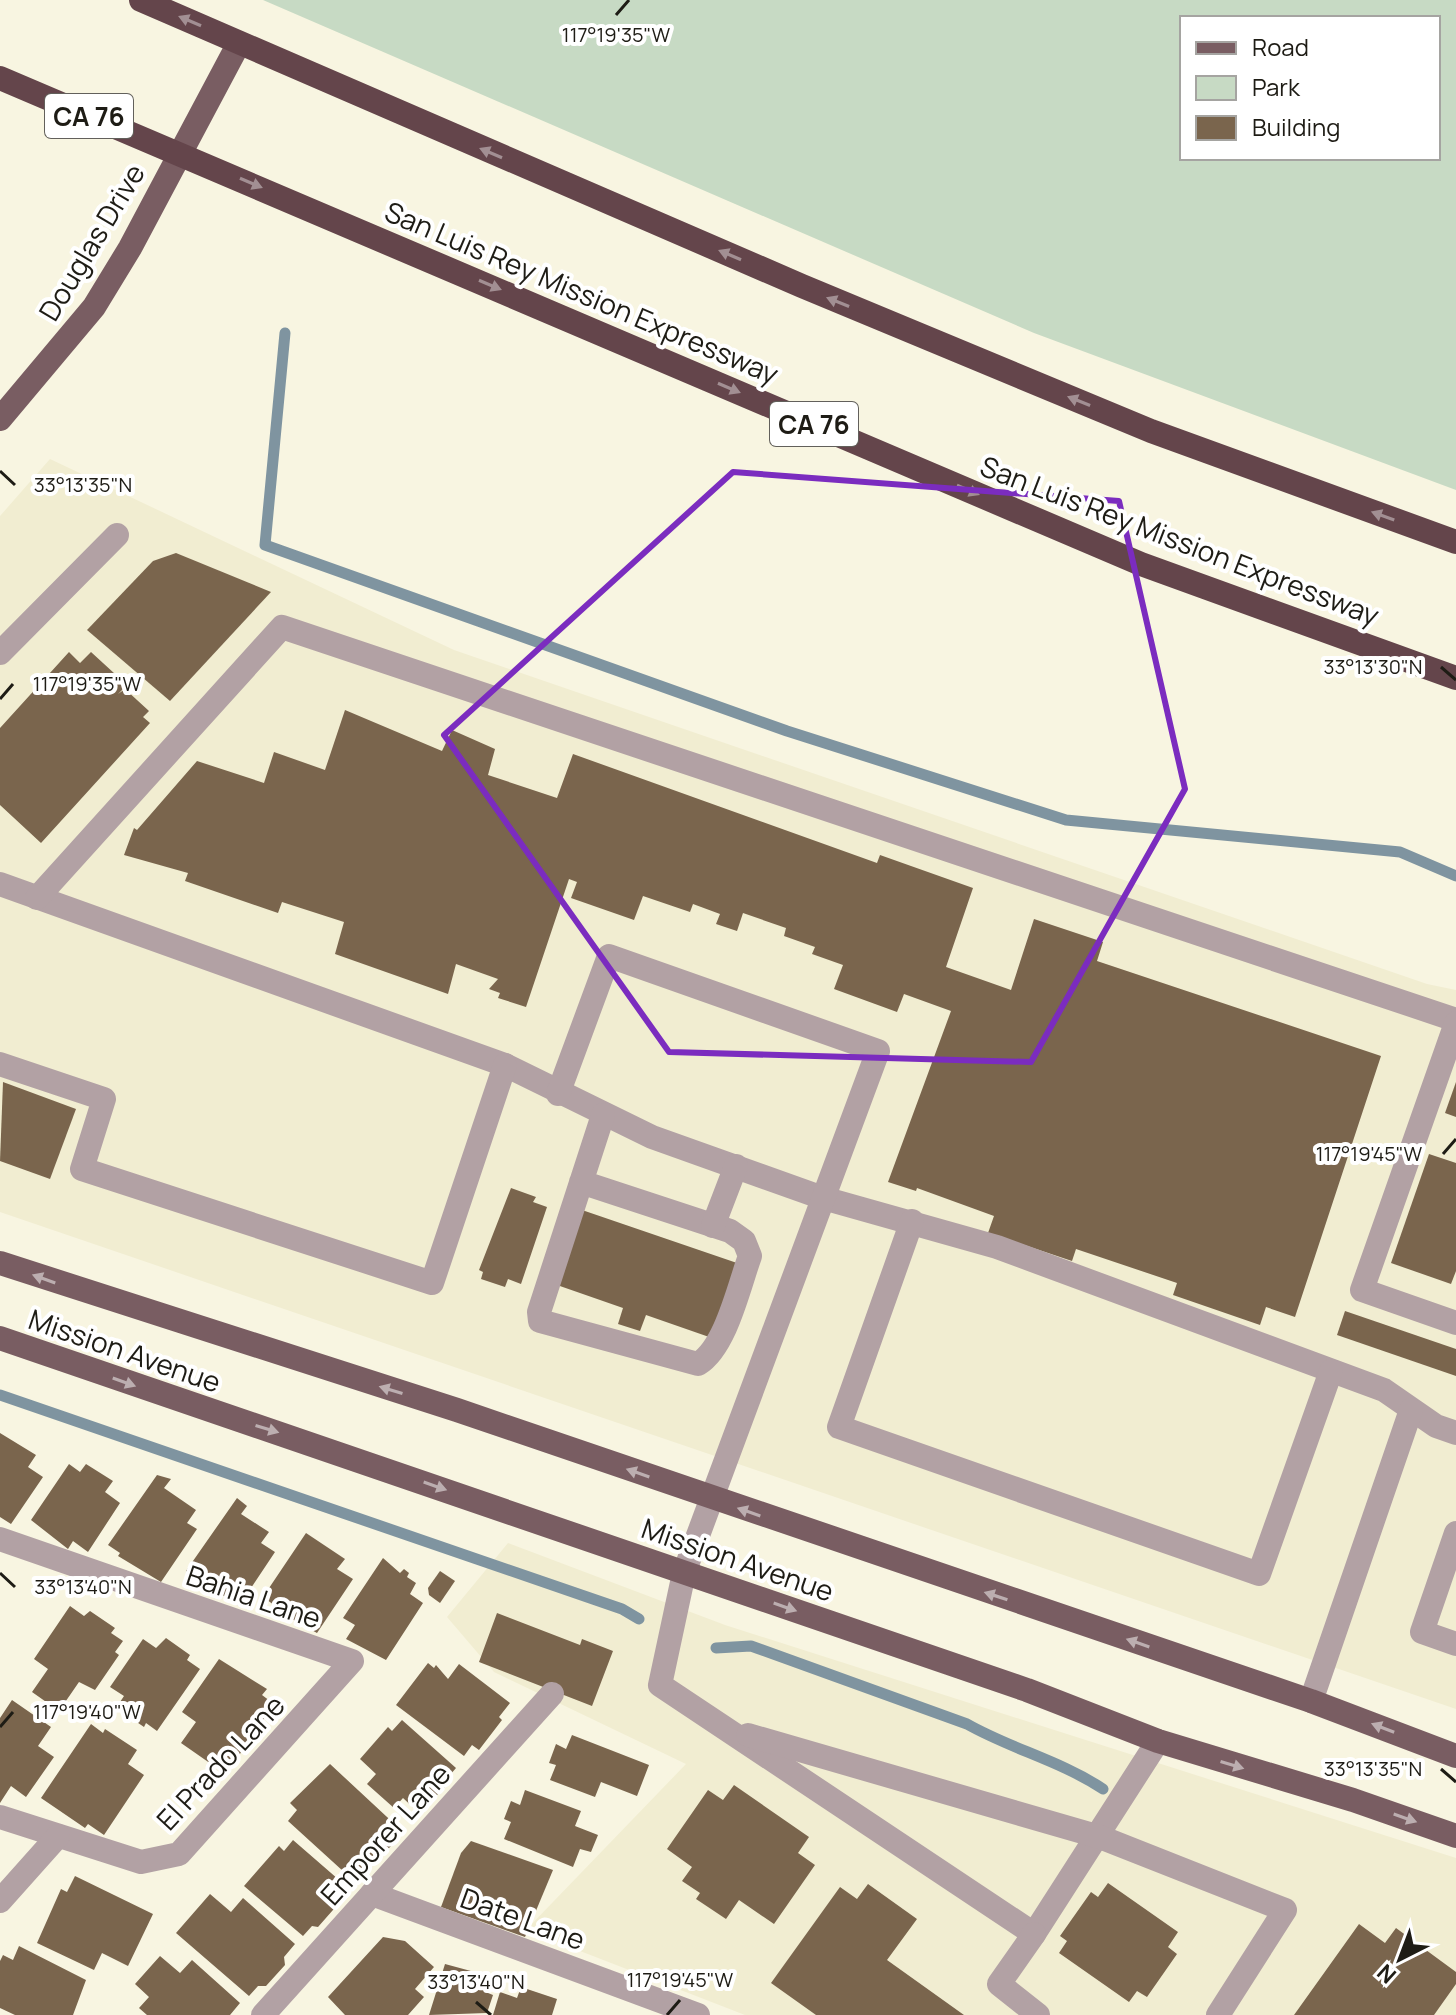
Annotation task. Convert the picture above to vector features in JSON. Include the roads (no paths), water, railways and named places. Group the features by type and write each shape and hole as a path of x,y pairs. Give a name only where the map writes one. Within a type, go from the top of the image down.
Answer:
{"highway":[{"path":"141,0 787,280 1151,431 1456,542"},
{"name":"San Luis Rey Mission Expressway","path":"0,78 1141,564 1456,678"}],"main road":[{"name":"Douglas Drive","path":"0,419 94,307 130,248 239,43"},
{"name":"Mission Avenue","path":"0,1263 457,1410 1311,1701 1456,1756"},
{"name":"Mission Avenue","path":"0,1338 199,1408 335,1450 1027,1690 1158,1741 1353,1800 1456,1836"}],"lane":[{"path":"0,653 117,535"},
{"path":"37,898 282,627 1456,1022 1362,1290 1455,1320"},
{"path":"3,893 37,898 505,1065 558,1094 652,1137 823,1198 997,1247 1384,1390 1411,1410 1456,1433"},
{"path":"558,1094 609,956 878,1051 684,1573 660,1685 1034,1934"},
{"path":"0,1064 104,1099 82,1169 432,1283 505,1065"},
{"path":"581,1182 730,1231 744,1241 750,1256 718,1344 698,1364 540,1321 539,1312 581,1182 603,1115"},
{"path":"713,1226 736,1166"},
{"path":"912,1221 839,1427 1259,1574 1331,1371"},
{"path":"1311,1701 1411,1410"},
{"path":"1456,1533 1422,1632 1456,1644"},
{"name":"Bahia Lane","path":"0,1539 352,1661"},
{"name":"El Prado Lane","path":"0,1817 141,1862 179,1854 352,1661"},
{"name":"Emporer Lane","path":"263,2015 552,1694"},
{"path":"726,1729 1100,1837 1285,1910 1218,2015"},
{"path":"1038,2015 999,1984 1100,1837 1158,1741"},
{"path":"0,1901 58,1836"},
{"name":"Date Lane","path":"372,1894 698,2015"}],"waterway":[{"path":"285,333 265,545 787,731 1066,820 1400,852 1456,876"},
{"path":"0,1395 622,1609 639,1619"},
{"path":"716,1648 751,1646 967,1724 1103,1789"}]}
